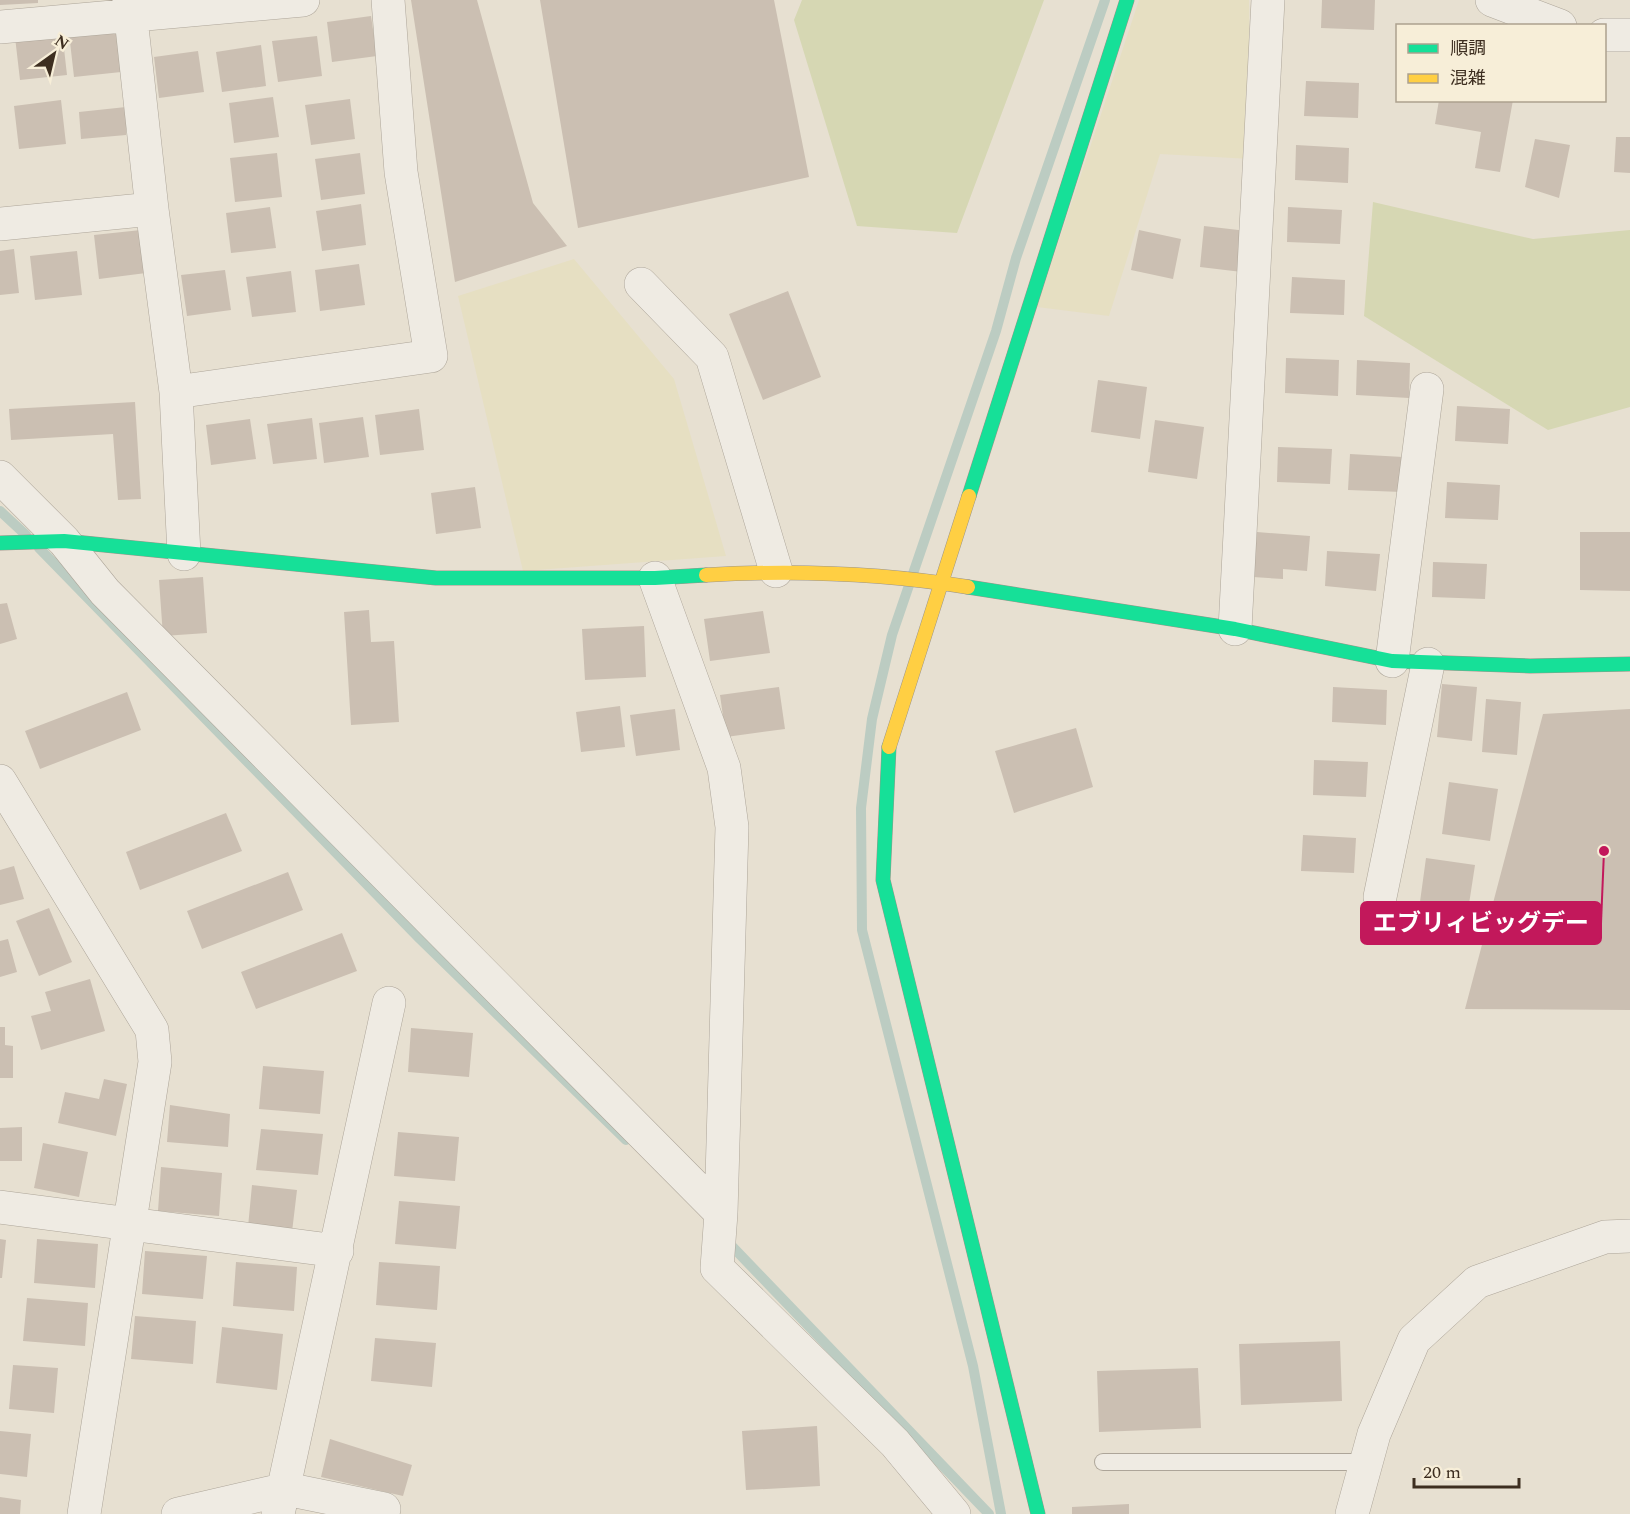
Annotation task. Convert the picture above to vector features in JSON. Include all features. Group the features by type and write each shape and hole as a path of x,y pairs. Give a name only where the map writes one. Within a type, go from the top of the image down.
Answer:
{"street":[{"path":"0,27 130,7 303,0"},
{"path":"176,392 431,356 401,172 388,0"},
{"path":"1038,1514 883,880 888,750 1127,0"},
{"path":"1236,629 1268,0"},
{"path":"1492,0 1555,24"},
{"path":"130,7 152,209 176,392 184,554"},
{"path":"1606,35 1630,34"},
{"path":"0,224 152,209"},
{"path":"641,284 712,357 776,571"},
{"path":"1392,661 1428,388"},
{"path":"0,477 105,592 721,1218"},
{"path":"0,543 57,541 436,578 655,578 776,571 888,578 940,583 1236,629 1392,661 1428,664 1630,664"},
{"path":"655,578 724,768 732,827 721,1218 717,1268 895,1443 954,1514"},
{"path":"1380,897 1428,664"},
{"path":"0,781 152,1030 155,1062 84,1514"},
{"path":"282,1502 389,1003"},
{"path":"0,1208 337,1251"},
{"path":"1352,1514 1374,1434 1414,1340 1477,1282 1605,1237 1630,1236"},
{"path":"177,1514 282,1502 384,1509"}],"lane":[{"path":"1103,1462 1366,1462"}],"shaded area":[{"path":"1139,0 1249,0 1251,159 1160,154 1109,316 1037,307"},
{"path":"574,259 674,379 726,556 523,571 458,296"}],"green space":[{"path":"802,0 1044,0 957,233 857,226 794,20"},
{"path":"1373,202 1533,239 1630,230 1630,407 1548,430 1364,316"}],"building":[{"path":"0,0 38,0 38,3 0,5"},
{"path":"411,0 477,0 533,203 567,246 455,282"},
{"path":"540,0 774,0 809,177 578,228"},
{"path":"1322,0 1375,0 1374,30 1321,28"},
{"path":"371,16 377,56 332,62 327,22"},
{"path":"116,28 121,72 74,77 69,33"},
{"path":"62,31 67,75 20,80 15,37"},
{"path":"317,36 322,76 278,82 272,41"},
{"path":"261,45 266,86 222,92 216,52"},
{"path":"198,51 204,92 159,98 154,57"},
{"path":"1306,81 1359,83 1358,118 1304,116"},
{"path":"273,97 279,137 234,143 229,103"},
{"path":"350,99 355,139 311,145 305,105"},
{"path":"61,100 66,144 19,149 14,106"},
{"path":"1439,102 1513,102 1500,172 1475,168 1481,132 1435,124"},
{"path":"126,107 126,135 81,139 79,112"},
{"path":"1616,137 1630,137 1630,173 1614,172"},
{"path":"1535,139 1570,145 1559,198 1525,187"},
{"path":"1296,145 1349,148 1348,183 1295,180"},
{"path":"277,153 282,197 235,202 230,158"},
{"path":"360,153 365,194 321,200 315,159"},
{"path":"361,204 366,245 322,251 316,211"},
{"path":"270,207 276,248 231,253 226,213"},
{"path":"1288,207 1342,210 1340,244 1287,242"},
{"path":"1204,226 1247,231 1242,272 1200,267"},
{"path":"141,230 146,273 99,279 94,235"},
{"path":"1139,230 1181,239 1173,279 1131,270"},
{"path":"14,249 19,293 0,295 0,251"},
{"path":"77,251 82,295 35,300 30,256"},
{"path":"359,264 365,305 320,311 315,270"},
{"path":"225,270 231,310 187,316 181,275"},
{"path":"291,271 296,312 252,317 246,277"},
{"path":"1292,277 1345,280 1344,315 1290,313"},
{"path":"788,291 821,377 763,400 729,314"},
{"path":"1286,358 1339,360 1338,396 1285,393"},
{"path":"1357,360 1410,363 1409,398 1356,395"},
{"path":"1098,380 1147,387 1140,439 1091,432"},
{"path":"135,402 141,499 118,500 113,434 11,440 9,409"},
{"path":"1457,406 1510,409 1508,444 1455,441"},
{"path":"419,409 424,450 380,455 375,415"},
{"path":"363,417 369,457 324,463 319,423"},
{"path":"312,418 317,459 273,464 267,424"},
{"path":"250,419 256,459 211,465 206,425"},
{"path":"1155,420 1204,427 1197,479 1148,472"},
{"path":"1278,447 1332,449 1330,484 1277,482"},
{"path":"1350,454 1403,457 1402,492 1348,490"},
{"path":"1447,482 1500,485 1498,520 1445,518"},
{"path":"475,487 481,528 436,534 431,493"},
{"path":"1257,532 1310,536 1307,571 1283,569 1283,579 1253,577"},
{"path":"1580,532 1630,532 1630,591 1580,590"},
{"path":"1327,551 1380,554 1376,591 1325,586"},
{"path":"1433,562 1487,564 1485,599 1432,597"},
{"path":"203,577 207,633 163,636 159,580"},
{"path":"7,603 17,639 0,644 0,604"},
{"path":"369,610 371,642 394,641 399,722 351,725 344,612"},
{"path":"763,611 770,653 710,661 704,619"},
{"path":"644,626 646,677 585,680 582,629"},
{"path":"1442,684 1477,687 1472,741 1437,737"},
{"path":"779,687 785,729 726,737 720,695"},
{"path":"1333,687 1387,690 1386,725 1332,722"},
{"path":"127,692 141,730 40,769 25,731"},
{"path":"1486,699 1521,702 1517,755 1482,752"},
{"path":"620,706 625,747 581,752 576,712"},
{"path":"675,709 680,750 636,756 630,715"},
{"path":"1630,709 1630,1010 1465,1009 1543,714"},
{"path":"1076,728 1093,787 1014,813 995,751"},
{"path":"1314,760 1368,762 1366,797 1313,795"},
{"path":"1449,782 1498,789 1490,841 1442,834"},
{"path":"226,813 242,851 140,890 126,852"},
{"path":"1303,835 1356,838 1354,873 1301,871"},
{"path":"1426,858 1475,865 1467,917 1419,909"},
{"path":"14,866 24,899 0,905 0,870"},
{"path":"288,872 303,910 202,949 187,911"},
{"path":"49,908 72,962 39,976 16,921"},
{"path":"342,933 357,971 256,1009 241,972"},
{"path":"8,939 17,972 0,977 0,941"},
{"path":"90,979 105,1031 41,1050 31,1016 51,1011 45,992"},
{"path":"0,1027 5,1027 5,1045 13,1046 13,1078 0,1078"},
{"path":"411,1028 473,1033 469,1077 408,1072"},
{"path":"263,1066 324,1071 320,1114 259,1109"},
{"path":"104,1079 127,1084 116,1136 58,1123 65,1092 99,1099"},
{"path":"170,1105 230,1114 228,1147 167,1142"},
{"path":"22,1127 22,1161 0,1161 0,1128"},
{"path":"261,1129 323,1134 318,1175 256,1170"},
{"path":"398,1132 459,1137 455,1181 394,1176"},
{"path":"43,1143 88,1152 79,1197 34,1188"},
{"path":"161,1167 222,1173 219,1216 158,1211"},
{"path":"252,1185 297,1190 292,1232 248,1227"},
{"path":"399,1201 460,1206 456,1249 395,1244"},
{"path":"0,1239 6,1240 2,1278 0,1278"},
{"path":"37,1239 98,1244 95,1288 34,1283"},
{"path":"145,1251 207,1256 203,1299 142,1294"},
{"path":"236,1262 297,1267 294,1311 233,1306"},
{"path":"379,1262 440,1266 437,1310 376,1305"},
{"path":"27,1298 88,1303 85,1346 23,1341"},
{"path":"135,1316 196,1321 193,1364 131,1359"},
{"path":"222,1327 283,1334 277,1390 216,1383"},
{"path":"375,1338 436,1343 432,1387 371,1381"},
{"path":"1340,1341 1342,1401 1241,1405 1239,1344"},
{"path":"13,1365 58,1368 54,1413 9,1409"},
{"path":"1198,1368 1201,1428 1099,1432 1097,1371"},
{"path":"817,1426 820,1486 746,1490 742,1431"},
{"path":"0,1431 31,1434 27,1477 0,1474"},
{"path":"330,1439 412,1465 403,1496 321,1477"},
{"path":"0,1497 21,1500 20,1514 0,1514"},
{"path":"1129,1504 1129,1514 1072,1514 1072,1507"}],"waterway":[{"path":"1001,1514 973,1366 862,930 861,808 872,719 892,635 996,331 1016,258 1105,0"},
{"path":"0,511 26,535"},
{"path":"39,548 420,939 626,1140"},
{"path":"726,1240 989,1514"}],"traffic: fast":[{"path":"969,496 1127,0"},
{"path":"0,543 64,541 436,578 655,578 706,575"},
{"path":"968,587 1235,629 1392,661 1530,666 1630,664"},
{"path":"889,747 883,880 1038,1514"}],"traffic: slow":[{"path":"889,747 969,496"},
{"path":"706,575 837,574 936,582 968,587"}],"place":[{"name":"エブリィビッグデー","path":"1604,851"}]}
